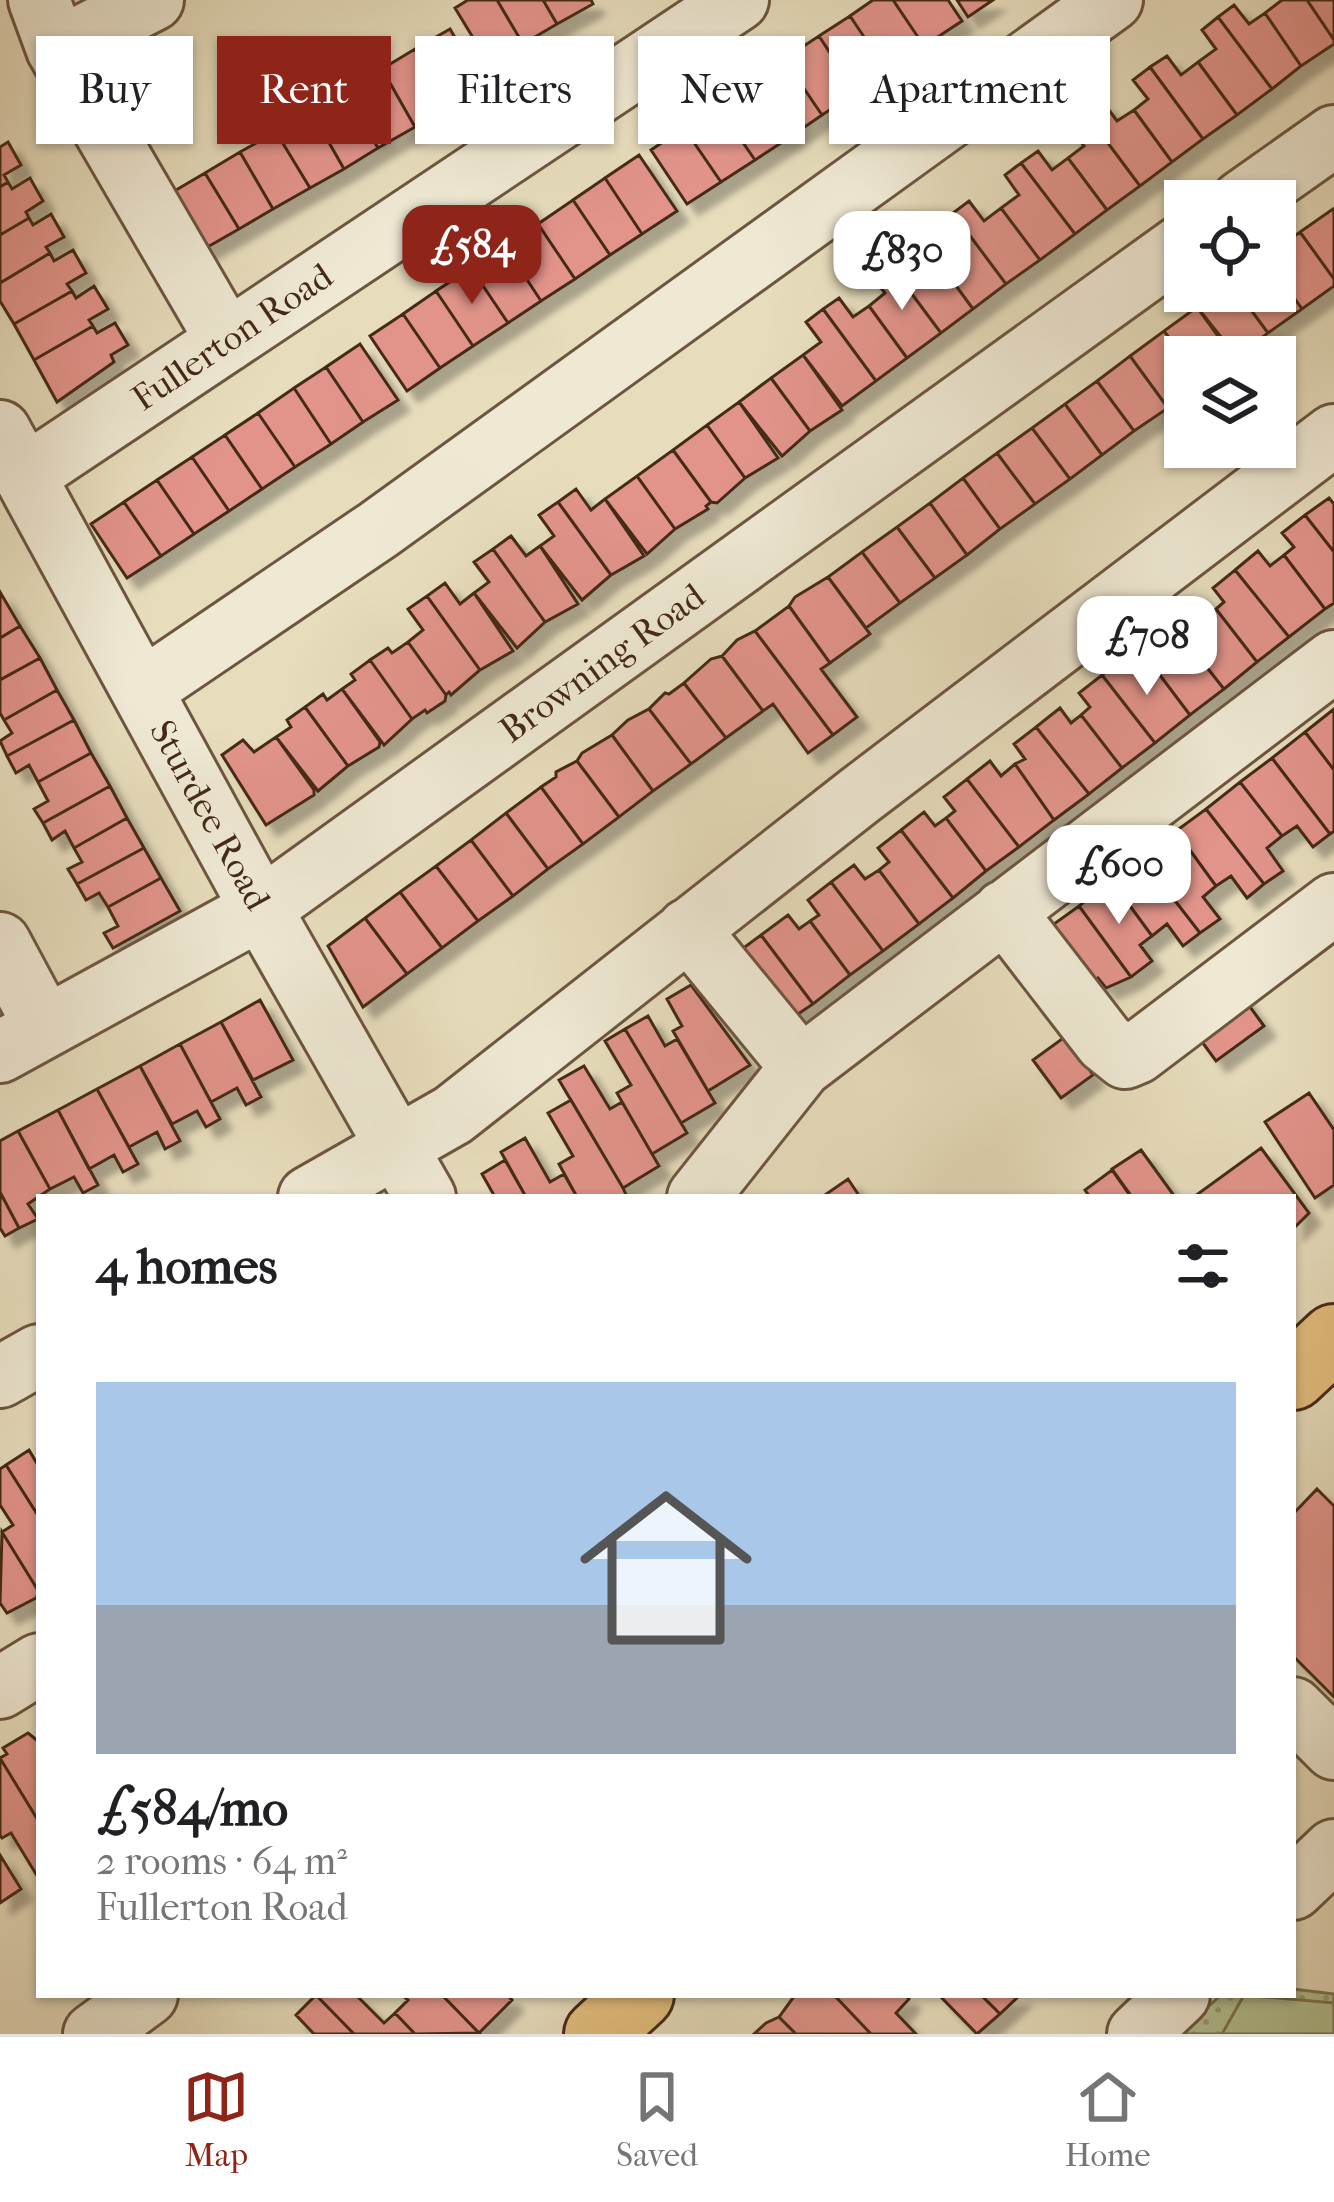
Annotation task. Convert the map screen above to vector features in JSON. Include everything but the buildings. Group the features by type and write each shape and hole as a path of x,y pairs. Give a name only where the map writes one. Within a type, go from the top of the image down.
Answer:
{"main road":[{"path":"1296,1373 1334,1338"},
{"path":"598,2034 637,1998"}],"street":[{"path":"153,0 48,24 227,341"},
{"name":"Fullerton Road","path":"13,453 227,341 738,0"},
{"path":"142,690 378,530 1112,0"},
{"path":"1272,180 1334,136"},
{"name":"Browning Road","path":"23,1040 261,909 1164,257"},
{"path":"322,1194 411,1172 452,1115 688,928 1334,435"},
{"name":"Sturdee Road","path":"13,453 261,909 411,1172"},
{"path":"700,1194 801,1066 1334,661"},
{"path":"1004,910 1106,1042 1125,1058 1334,904"},
{"path":"688,928 801,1066"},
{"path":"0,943 23,1040"},
{"path":"0,1377 36,1356"},
{"path":"0,1688 36,1666"},
{"path":"1296,1711 1334,1749"},
{"path":"1296,1885 1334,1850"},
{"path":"94,2034 143,1998"},
{"path":"1138,2034 1177,1998"}],"green space":[{"path":"1296,1989 1334,1994 1334,2034 1178,2034 1218,1998 1296,1998"},
{"path":"1242,1998 1334,2003 1334,2034 1222,2034"}]}
